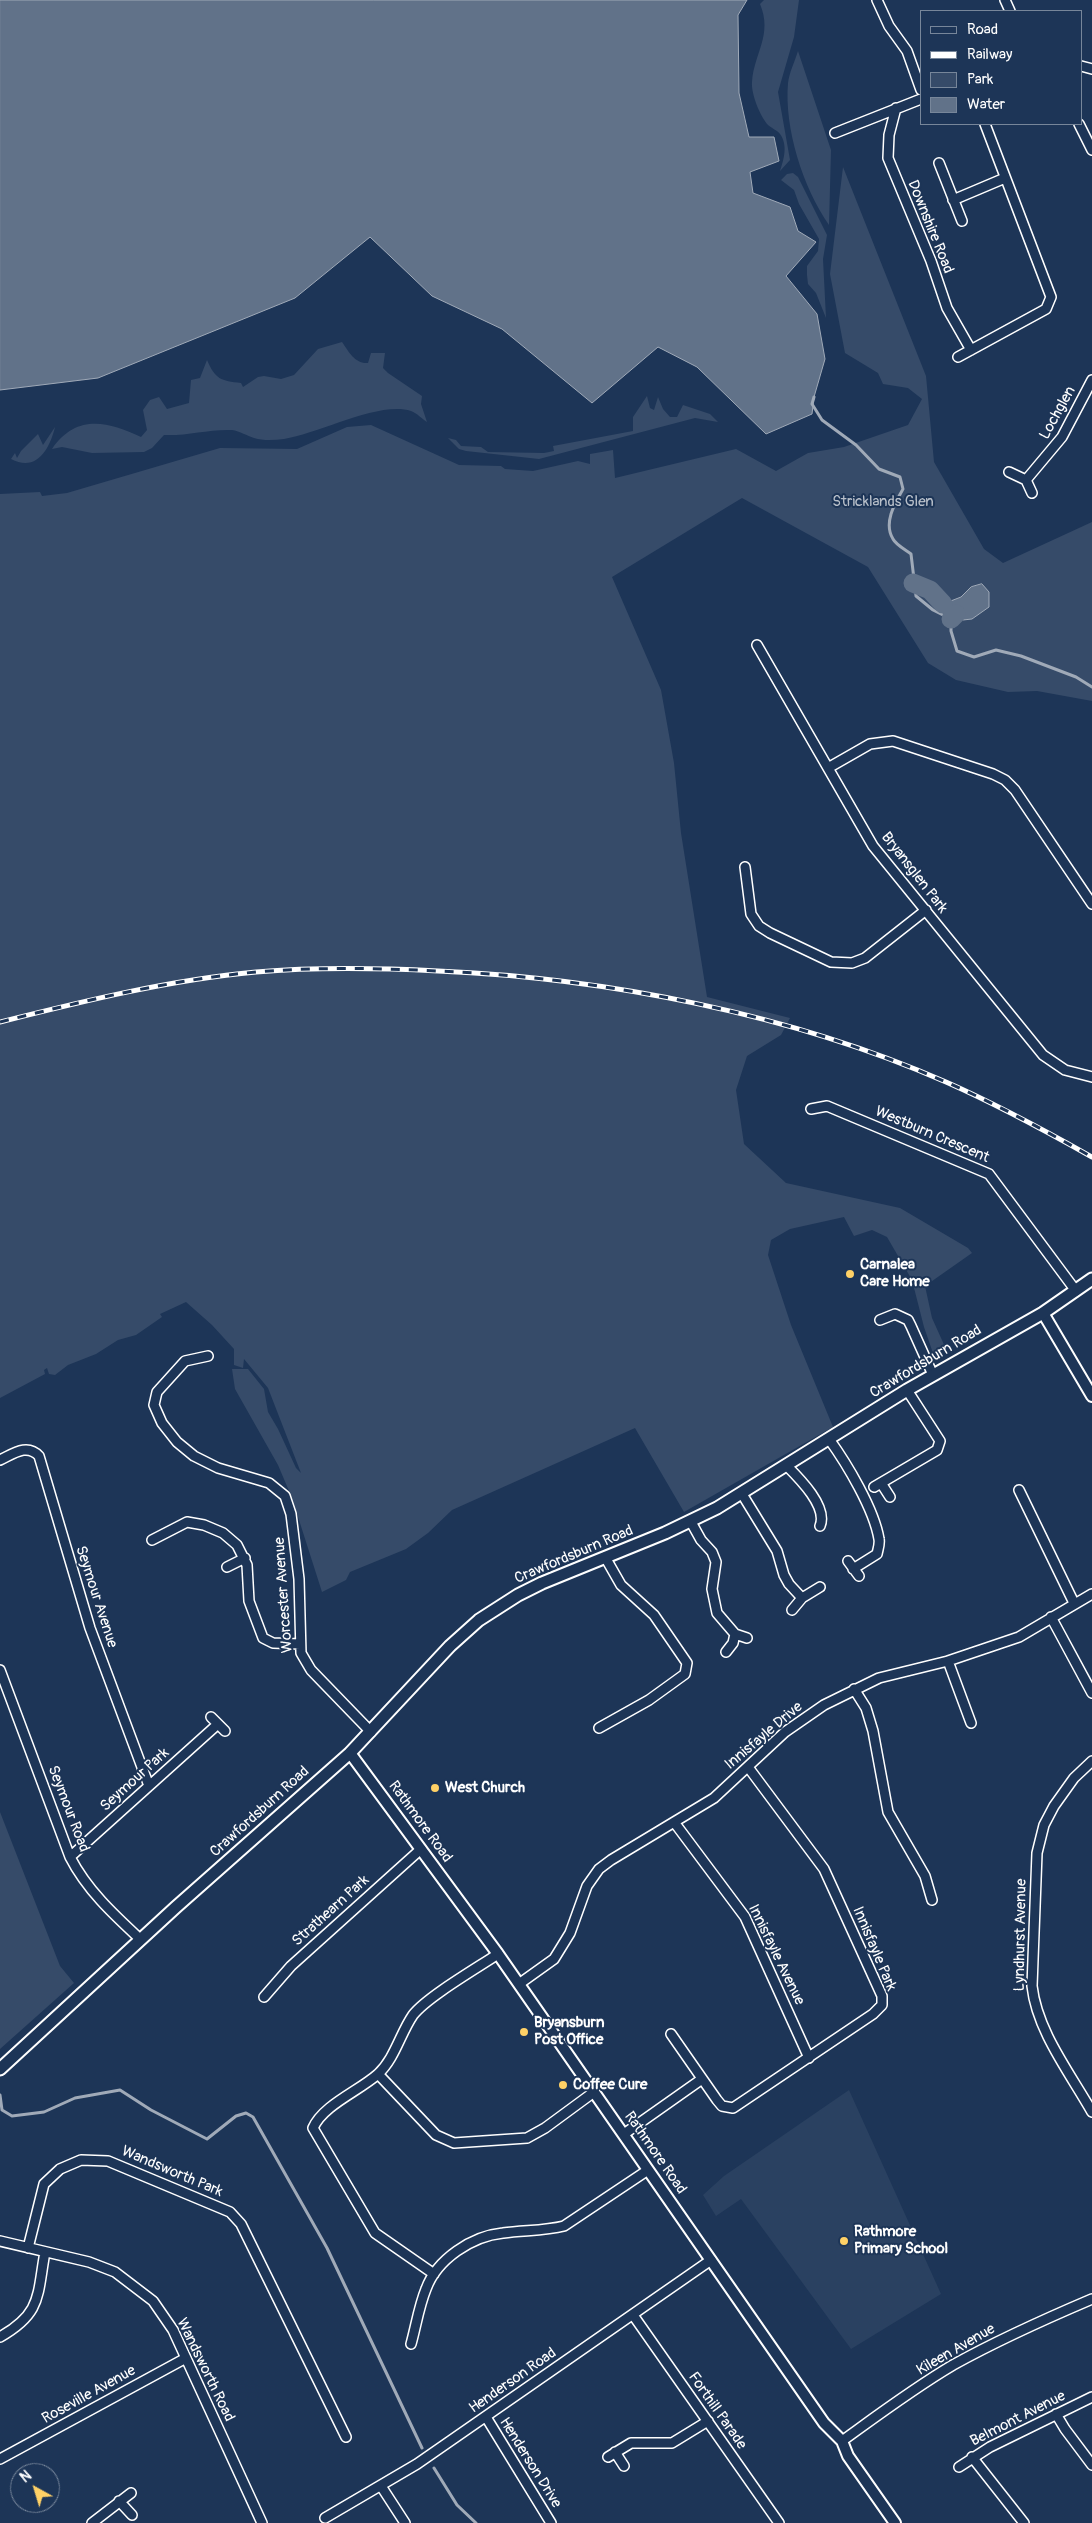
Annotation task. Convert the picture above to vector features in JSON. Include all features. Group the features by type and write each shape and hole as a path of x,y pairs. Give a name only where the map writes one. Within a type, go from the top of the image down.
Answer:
{"main road":[{"name":"Crawfordsburn Road","path":"0,2069 140,1939 350,1753 450,1646 479,1620 518,1595 542,1583 691,1522 742,1494 907,1390 1043,1313 1092,1279"}],"street":[{"path":"878,0 888,26 906,51 920,87"},
{"path":"835,132 920,99"},
{"name":"Downshire Road","path":"896,108 889,135 888,158 931,261 946,308 971,350"},
{"path":"958,357 1046,309 1051,301 1049,288 985,125"},
{"path":"1079,125 1092,150"},
{"path":"939,164 962,221"},
{"path":"953,200 1005,178"},
{"name":"Lochglen","path":"1026,480 1062,437 1092,380"},
{"path":"1009,472 1026,480 1032,492"},
{"name":"Bryansglen Park","path":"757,645 873,846 1042,1055 1065,1070 1092,1077"},
{"path":"828,768 870,744 893,742 999,776 1015,790 1092,904"},
{"path":"745,867 751,914 759,926 831,962 852,963 865,958 926,910"},
{"name":"Westburn Crescent","path":"811,1109 827,1106 989,1174 1076,1291"},
{"path":"1043,1313 1092,1396"},
{"path":"880,1320 895,1314 908,1320 933,1375"},
{"name":"Worcester Avenue","path":"208,1356 185,1361 157,1392 154,1405 162,1423 186,1450 218,1468 269,1483 285,1496 292,1514 299,1579 301,1653 311,1670 371,1732"},
{"path":"890,1497 878,1485 937,1450 940,1441 907,1390"},
{"path":"830,1439 844,1460 866,1503 880,1540 877,1554 853,1569"},
{"name":"Seymour Avenue","path":"0,1460 24,1449 32,1450 39,1456 90,1628 149,1786"},
{"path":"787,1466 804,1485 820,1508 823,1519 820,1526"},
{"path":"1019,1490 1074,1603"},
{"path":"742,1494 778,1551 787,1580 802,1598"},
{"path":"152,1540 184,1522 204,1525 228,1536 245,1558 249,1572 249,1601 263,1638 272,1643 300,1644"},
{"path":"691,1522 701,1540 712,1552 716,1562 712,1589 717,1613 735,1634 747,1638"},
{"path":"599,1728 649,1700 684,1674 687,1669 687,1664 654,1615 621,1585 605,1557"},
{"path":"226,1567 245,1558"},
{"path":"792,1610 802,1598 820,1587"},
{"name":"Innisfayle Drive","path":"519,1984 554,1959 570,1933 587,1886 599,1869 714,1798 785,1732 804,1718 854,1689 879,1678 948,1661 1019,1637 1092,1594"},
{"path":"1051,1617 1092,1693"},
{"path":"726,1652 733,1643 735,1634"},
{"path":"948,1661 971,1723"},
{"name":"Seymour Road","path":"0,1670 70,1857 80,1875 98,1898 140,1939"},
{"path":"854,1689 866,1708 873,1731 888,1812 925,1876 932,1900"},
{"path":"211,1716 225,1731"},
{"name":"Seymour Park","path":"70,1857 218,1724"},
{"name":"Rathmore Road","path":"350,1753 498,1954 824,2422 842,2441 848,2456 895,2523"},
{"name":"Lyndhurst Avenue","path":"1092,1761 1074,1778 1054,1806 1044,1825 1037,1853 1032,1986 1034,2006 1043,2026 1092,2112"},
{"name":"Innisfayle Park","path":"671,2034 722,2106 733,2108 877,2011 882,2005 882,1996 824,1869 748,1767"},
{"name":"Innisfayle Avenue","path":"674,1822 745,1917 809,2058"},
{"name":"Strathearn Park","path":"264,1997 291,1966 421,1850"},
{"path":"434,2274 375,2233 313,2128 322,2116 378,2074 389,2061 409,2023 420,2008 498,1954"},
{"path":"378,2074 436,2134 454,2143 527,2138 545,2128 594,2092"},
{"path":"624,2134 702,2079"},
{"name":"Wandsworth Park","path":"28,2248 44,2184 60,2170 81,2160 108,2161 230,2212 242,2224 346,2437"},
{"path":"411,2344 426,2288 434,2274 449,2257 473,2240 501,2233 550,2230 564,2226 648,2170"},
{"name":"Wandsworth Road","path":"0,2242 90,2262 115,2272 153,2301 173,2330 262,2523"},
{"path":"0,2337 16,2328 28,2317 35,2305 45,2252"},
{"name":"Henderson Road","path":"325,2518 381,2486 486,2417 711,2260"},
{"name":"Kileen Avenue","path":"842,2441 911,2391 953,2365 1024,2328 1092,2299"},
{"name":"Forthill Parade","path":"633,2315 779,2523"},
{"name":"Roseville Avenue","path":"3,2458 186,2358"},
{"name":"Belmont Avenue","path":"959,2467 972,2457 1092,2397"},
{"path":"1056,2414 1092,2465"},
{"name":"Henderson Drive","path":"486,2417 551,2523"},
{"path":"624,2466 612,2455 637,2442 672,2443 708,2421"},
{"path":"972,2457 1024,2523"},
{"path":"381,2486 405,2523"},
{"path":"92,2523 131,2493"},
{"path":"119,2501 132,2515"}],"shaded area":[{"name":"Rathmore Primary School","path":"849,2090 941,2294 851,2349 741,2199 716,2216 703,2195 724,2176"}],"green space":[{"path":"764,0 799,0 794,37 778,92 790,160 780,171 783,162 784,143 779,133 768,125 762,116 752,87 753,72 764,35 765,25 760,4"},
{"path":"798,51 831,150 829,225 811,194 792,138 789,119 788,83"},
{"name":"Stricklands Glen","path":"843,167 926,376 934,462 984,549 1003,563 1092,522 1092,701 1037,691 1008,692 956,680 928,663 868,567 742,498 612,577 661,690 674,763 681,833 707,997 790,1018 781,1035 747,1056 736,1090 744,1144 786,1183 900,1208 968,1248 972,1253 925,1286 932,1318 946,1349 934,1356 924,1327 912,1280 887,1237 872,1230 854,1236 844,1217 790,1229 771,1240 768,1255 791,1325 833,1427 684,1512 635,1428 452,1510 428,1533 406,1549 350,1572 346,1580 322,1592 292,1498 278,1465 235,1389 232,1369 248,1369 264,1389 268,1412 296,1468 301,1473 268,1388 244,1359 243,1368 234,1365 234,1349 212,1325 186,1302 160,1314 162,1317 136,1335 118,1340 96,1354 68,1365 55,1375 49,1374 47,1368 44,1370 45,1374 0,1398 0,494 40,492 42,496 67,493 220,448 297,449 347,427 371,425 459,465 501,466 505,469 533,471 578,461 590,464 590,454 613,450 615,478 736,449 776,471 808,453 844,447 908,425 922,399 908,388 883,384 878,373 845,353 830,274"},
{"path":"793,173 798,177 827,235 823,259 826,318 816,293 808,284 807,275 807,266 818,251 819,239 799,204 794,190 781,180 787,174"},
{"path":"342,342 359,362 368,363 371,353 385,353 383,368 422,396 421,404 427,422 411,411 398,409 382,410 284,439 262,440 232,430 223,430 164,435 152,448 144,452 92,453 62,447 52,449 71,430 93,424 116,427 141,437 147,430 143,410 150,400 159,397 167,409 189,403 191,380 200,378 207,360 213,371 220,378 241,383 243,387 258,377 264,376 281,379 294,375 318,349"},
{"path":"647,396 650,408 654,410 658,397 663,409 670,417 677,417 683,405 710,414 718,422 695,418 539,459 466,451 459,449 448,438 456,440 461,446 481,447 488,452 544,453 554,451 553,446 633,431 633,417"},
{"path":"55,427 46,450 35,461 20,463 11,459 15,453 17,458 21,451 38,434 43,445"},
{"path":"0,1812 60,1966 74,1983 0,2049"}],"water":[{"path":"0,0 747,0 738,15 739,93 749,137 774,137 779,161 750,172 753,193 790,207 798,231 816,242 786,276 817,314 825,359 814,397 812,414 766,434 697,367 658,347 592,403 502,329 432,296 370,237 295,298 98,378 0,390"},
{"path":"982,584 989,592 989,607 972,619 963,620 943,604 961,597 971,587"}],"waterway":[{"path":"814,397 812,404 822,420 856,445 879,469 900,477 903,489 891,513 890,533 896,543 911,554 916,596 933,610 951,619 951,631 957,651 974,657 996,650 1021,656 1076,677 1092,687"},
{"path":"913,583 930,590 943,604"},
{"path":"951,619 956,614"},
{"path":"0,2095 2,2110 12,2116 44,2112 75,2098 120,2090 151,2110 207,2139 236,2116 246,2113 253,2117 327,2248 422,2448"},
{"path":"434,2468 457,2505 476,2523"}],"railway":[{"path":"0,1022 95,999 191,980 279,970 392,969 502,975 566,982 632,991 697,1004 825,1037 887,1058 946,1082 1020,1118 1092,1157"}],"place":[{"name":"Carnalea Care Home","path":"850,1274"},
{"name":"West Church","path":"435,1788"},
{"name":"Bryansburn Post Office","path":"524,2032"},
{"name":"Coffee Cure","path":"563,2085"},
{"name":"Rathmore Primary School","path":"844,2241"}]}
